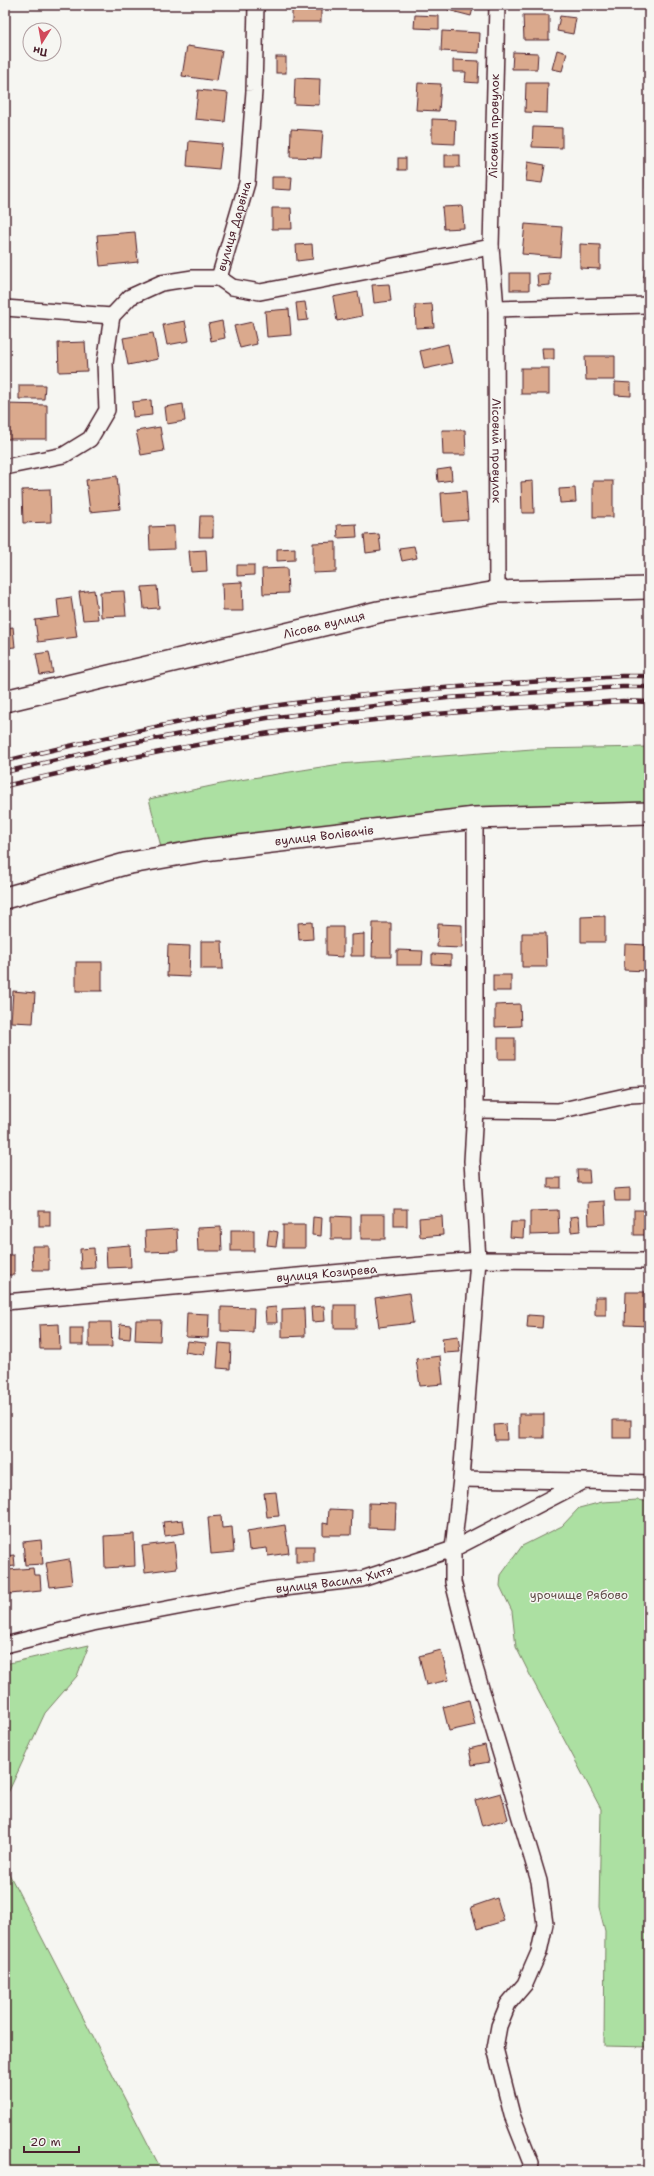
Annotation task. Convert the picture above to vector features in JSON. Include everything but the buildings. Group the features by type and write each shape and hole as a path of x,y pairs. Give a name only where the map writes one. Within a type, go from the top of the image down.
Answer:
{"street":[{"name":"вулиця Дарвіна","path":"112,316 130,297 161,283 193,278 219,278 247,183 254,91 256,5"},
{"name":"Лісовий провулок","path":"497,5 491,247 496,309 497,592"},
{"path":"219,278 232,287 260,292 491,247"},
{"path":"496,309 649,305"},
{"path":"5,308 112,316 105,363 107,410 90,439 64,455 5,467"},
{"name":"Лісова вулиця","path":"5,701 378,612 497,592 649,588"},
{"name":"вулиця Волівачів","path":"5,898 125,864 204,850 475,818 649,813"},
{"path":"475,818 475,1110 472,1161 478,1260 461,1480 453,1549 453,1582 475,1668 539,1881 545,1924 539,1952 525,1984 508,2004 499,2026 495,2048 512,2115 531,2163 530,2171"},
{"path":"475,1110 558,1111 630,1095 649,1094"},
{"name":"вулиця Козирева","path":"5,1302 478,1260 649,1261"},
{"path":"461,1480 584,1481"},
{"name":"вулиця Василя Хитя","path":"5,1645 93,1623 267,1590 362,1579 453,1549 584,1481 649,1483"}],"green space":[{"path":"649,747 649,808 162,851 149,799 240,780 340,764 532,749"},
{"name":"урочище Рябово","path":"638,1500 649,1502 649,2047 604,2046 605,1931 599,1907 601,1809 516,1647 512,1611 500,1586 501,1575 522,1546 562,1526 579,1508 602,1502"},
{"path":"89,1645 77,1676 45,1713 8,1793 6,1868 162,2171 5,2171 5,1664"}],"railway":[{"path":"5,761 233,712 310,701 444,688 622,676 649,676"},
{"path":"5,772 121,745 267,718 447,698 622,687 649,687"},
{"path":"5,786 104,763 170,750 236,738 314,727 402,717 490,710 623,701 649,702"}]}
